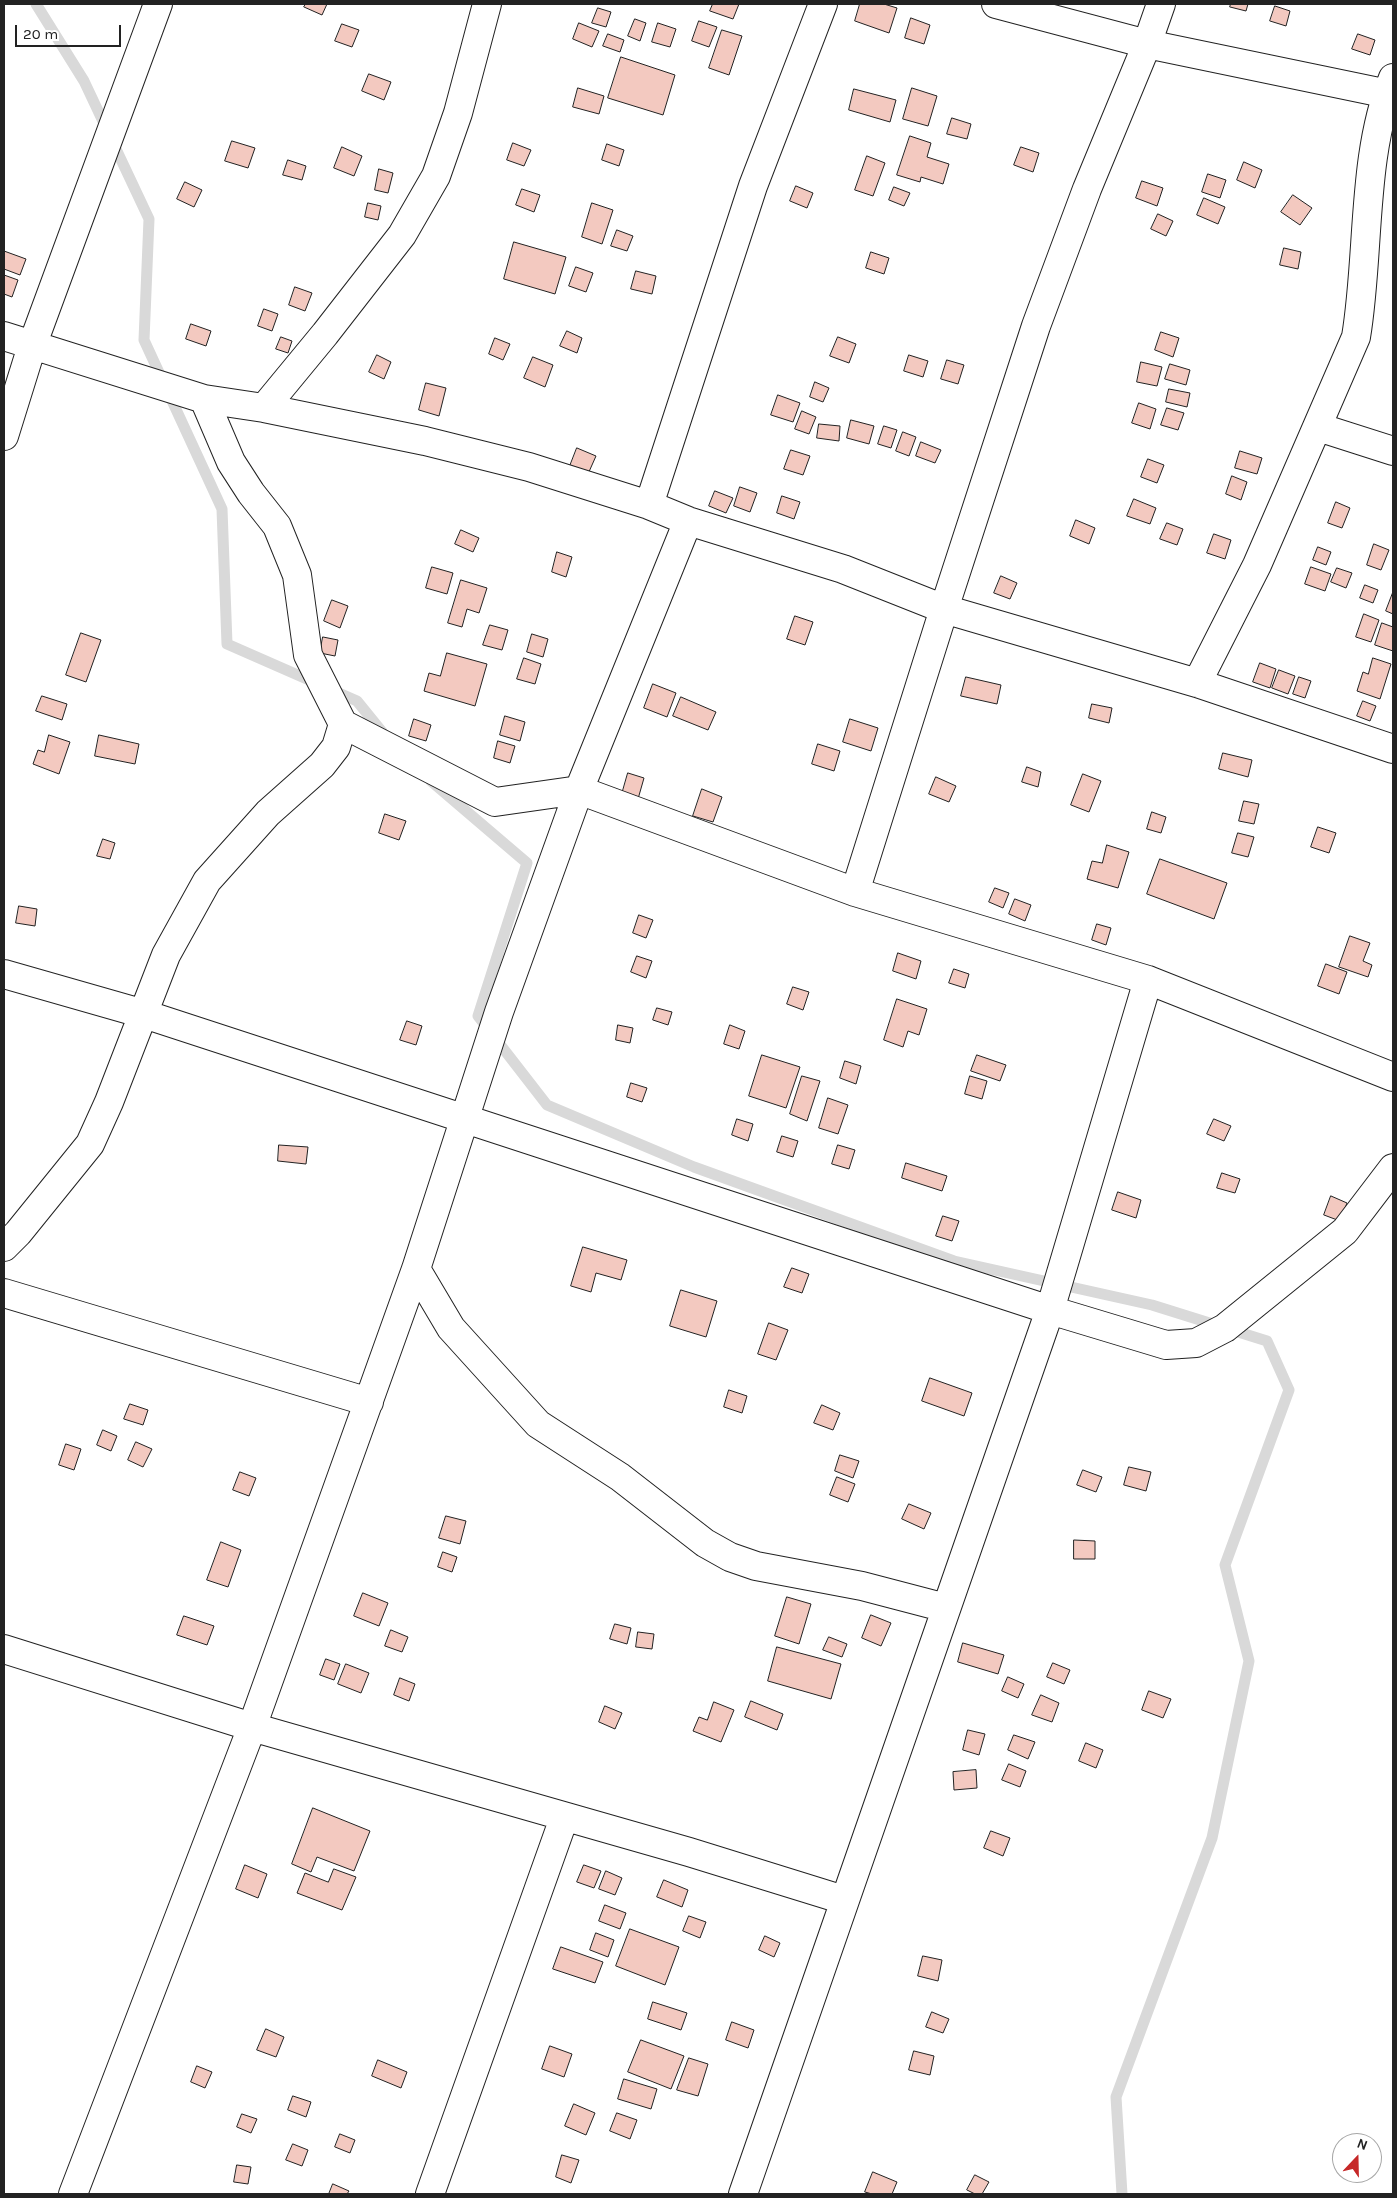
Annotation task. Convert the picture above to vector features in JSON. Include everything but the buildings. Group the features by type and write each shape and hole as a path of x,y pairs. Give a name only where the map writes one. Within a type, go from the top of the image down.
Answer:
{"street":[{"path":"4,436 32,346 158,4"},
{"path":"264,408 325,334 402,235 436,176 458,113 487,4"},
{"path":"649,505 753,186 823,4"},
{"path":"996,4 1147,44 1391,89 1374,157 1364,242 1362,298 1356,337 1257,565 1197,683"},
{"path":"854,892 1036,326 1087,189 1147,44 1161,4"},
{"path":"4,336 204,399 264,408 425,441 519,464 649,505 688,521 844,569 944,609 1197,683 1393,749"},
{"path":"204,399 231,462 251,493 277,526 297,575 308,655 343,724 496,802 578,790 854,892 1148,980 1393,1077"},
{"path":"1318,427 1393,451"},
{"path":"74,2194 252,1727 369,1402 416,1269 499,1012 578,790 688,521"},
{"path":"4,1247 18,1233 90,1144 109,1102 166,954 207,881 268,813 322,765 336,747 343,724"},
{"path":"4,974 144,1014 1050,1310 1166,1345 1196,1343 1225,1328 1345,1231 1393,1168"},
{"path":"744,2194 844,1900 1050,1310 1148,980"},
{"path":"416,1269 451,1328 538,1424 620,1477 705,1543 730,1557 756,1566 862,1586 946,1608"},
{"path":"4,1293 369,1402"},
{"path":"4,1649 252,1727 564,1818 689,1852 844,1900"},
{"path":"430,2194 564,1818"}],"waterway":[{"path":"36,4 84,81 149,219 144,340 222,509 227,644 357,701 387,738"},
{"path":"431,781 527,863 478,1016 547,1105 694,1167 954,1261 1152,1305 1267,1341 1289,1390 1225,1565 1249,1661 1212,1838 1116,2097 1122,2194"}]}
